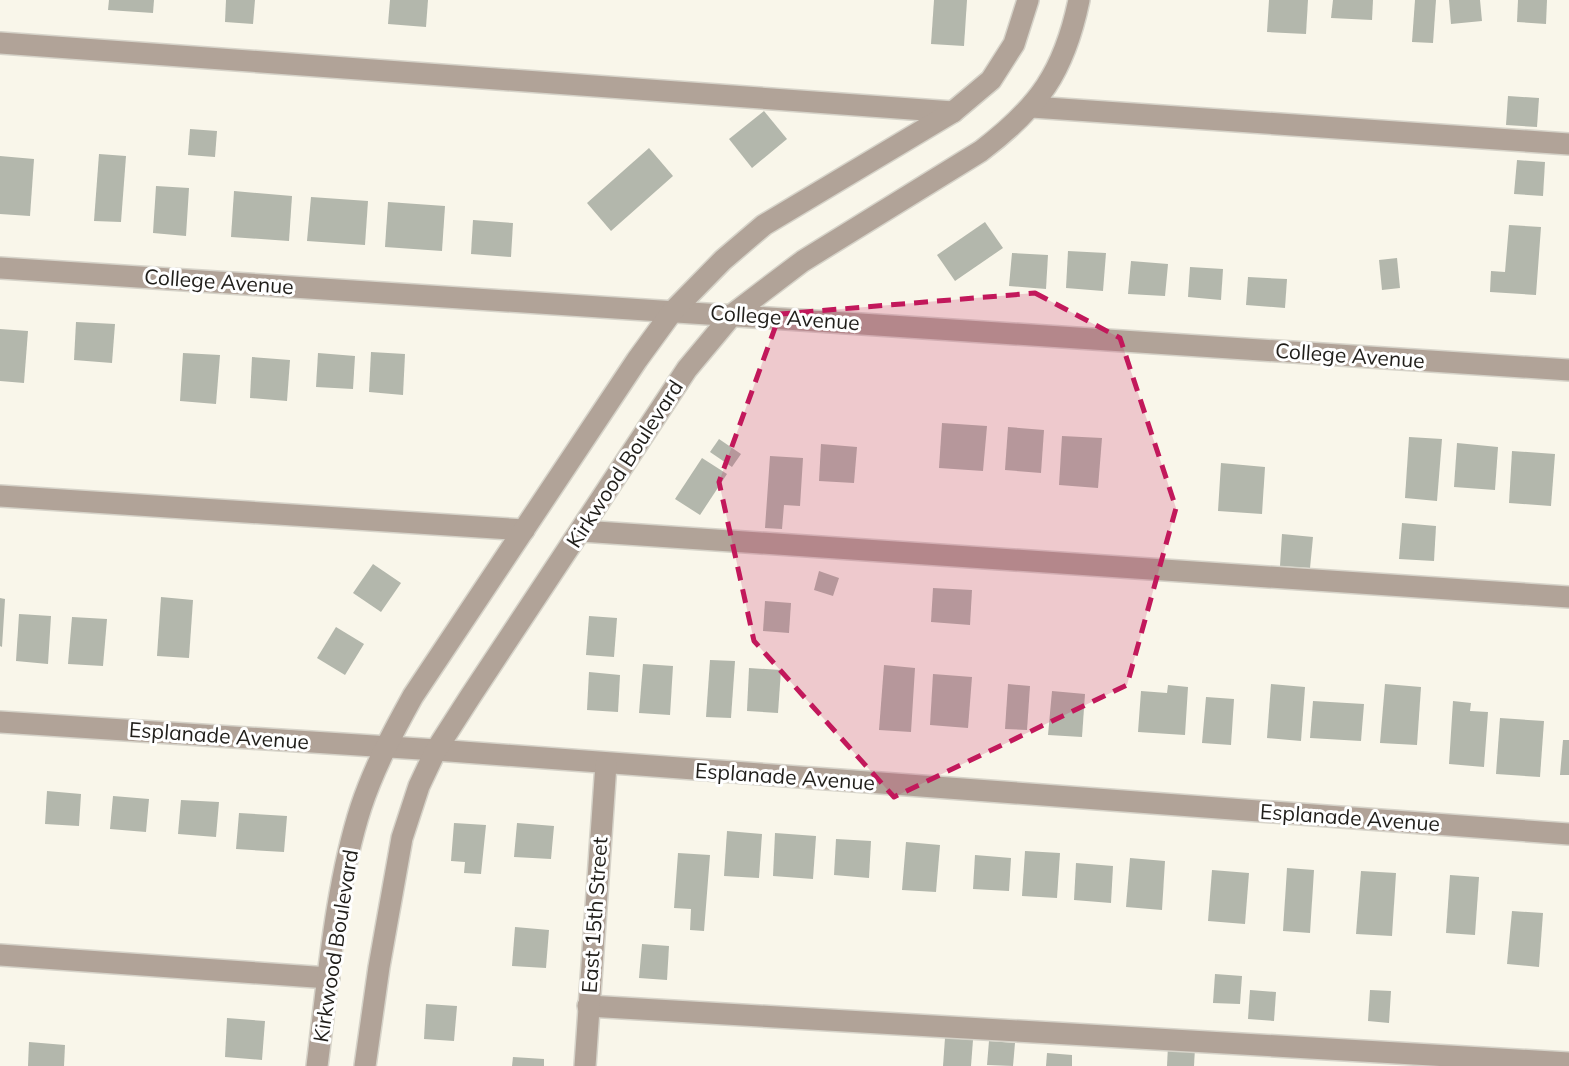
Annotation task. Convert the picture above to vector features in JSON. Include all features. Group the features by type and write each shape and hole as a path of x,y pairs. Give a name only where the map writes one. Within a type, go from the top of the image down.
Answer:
{"street":[{"name":"Kirkwood Boulevard","path":"317,1066 349,854 361,807 384,747 414,696 637,360 672,312 723,260 764,225 953,112 991,80 1014,44 1028,0"},
{"name":"Kirkwood Boulevard","path":"365,1066 402,838 419,786 436,750 687,369 733,314 803,261 981,151 1032,107 1058,69 1079,0"},
{"path":"0,43 953,112"},
{"path":"1032,107 1569,144"},
{"name":"College Avenue","path":"0,268 1569,370"},
{"path":"0,496 524,530"},
{"path":"581,531 1569,597"},
{"name":"Esplanade Avenue","path":"0,722 436,750 1569,834"},
{"name":"East 15th Street","path":"585,1066 606,764"},
{"path":"0,956 329,978"},
{"path":"588,1006 1569,1063"}],"highlighted area":[{"path":"1035,293 1120,338 1176,508 1127,685 894,797 754,641 719,482 780,314"}],"building":[{"path":"109,0 154,0 153,13 108,10"},
{"path":"226,0 255,0 253,24 225,22"},
{"path":"390,0 428,0 426,27 388,24"},
{"path":"934,0 967,0 964,46 931,44"},
{"path":"1269,0 1308,0 1306,34 1267,32"},
{"path":"1333,0 1373,0 1372,20 1331,18"},
{"path":"1415,0 1436,0 1433,43 1412,42"},
{"path":"1449,0 1480,0 1482,21 1451,24"},
{"path":"1518,0 1547,0 1546,24 1517,22"},
{"path":"1508,96 1539,98 1537,127 1506,125"},
{"path":"764,111 787,139 752,168 729,139"},
{"path":"190,129 217,131 215,157 188,155"},
{"path":"649,148 673,176 611,231 587,203"},
{"path":"99,154 126,156 121,222 94,221"},
{"path":"0,156 34,159 30,216 0,214"},
{"path":"1517,160 1545,162 1543,196 1514,194"},
{"path":"156,186 189,188 186,236 153,233"},
{"path":"234,191 292,196 289,241 231,237"},
{"path":"311,197 368,201 365,245 307,241"},
{"path":"388,202 445,206 442,251 385,247"},
{"path":"473,220 513,223 511,257 471,254"},
{"path":"985,222 1003,248 955,281 937,255"},
{"path":"1509,225 1541,227 1536,295 1490,292 1491,271 1505,272"},
{"path":"1068,251 1106,253 1103,291 1066,288"},
{"path":"1012,253 1048,255 1046,289 1009,286"},
{"path":"1397,258 1400,288 1382,290 1379,260"},
{"path":"1131,261 1168,264 1165,296 1128,294"},
{"path":"1190,267 1223,269 1221,300 1188,297"},
{"path":"1248,277 1287,279 1285,308 1246,305"},
{"path":"76,322 115,324 112,363 74,360"},
{"path":"0,329 28,331 24,383 0,381"},
{"path":"371,352 405,354 403,395 369,392"},
{"path":"183,353 220,355 216,404 180,401"},
{"path":"318,353 355,356 353,389 316,387"},
{"path":"252,357 290,360 287,401 250,398"},
{"path":"942,423 987,426 983,471 939,468"},
{"path":"1008,427 1044,430 1041,473 1005,470"},
{"path":"1062,436 1102,438 1098,488 1059,485"},
{"path":"1409,437 1442,439 1437,501 1405,498"},
{"path":"719,439 741,454 732,467 710,452"},
{"path":"1457,443 1498,447 1495,490 1454,487"},
{"path":"821,444 857,447 854,483 819,481"},
{"path":"1512,451 1555,454 1551,506 1509,503"},
{"path":"770,456 803,458 800,506 784,505 782,529 765,528"},
{"path":"702,458 727,474 700,515 675,499"},
{"path":"1221,463 1265,467 1262,514 1218,511"},
{"path":"1402,523 1436,526 1434,561 1399,559"},
{"path":"1282,534 1313,537 1310,568 1280,566"},
{"path":"373,564 401,583 381,612 353,593"},
{"path":"819,571 839,578 833,596 814,590"},
{"path":"933,588 972,590 970,625 931,622"},
{"path":"161,597 193,600 189,658 157,656"},
{"path":"0,598 5,599 2,647 0,646"},
{"path":"765,601 791,603 789,633 763,631"},
{"path":"19,614 51,616 48,664 16,661"},
{"path":"589,616 617,618 614,657 586,655"},
{"path":"72,617 107,619 103,666 68,664"},
{"path":"336,627 364,644 345,675 317,658"},
{"path":"710,660 735,661 731,718 706,717"},
{"path":"643,664 673,666 670,715 639,713"},
{"path":"884,665 915,668 911,732 879,730"},
{"path":"749,668 781,670 778,713 747,711"},
{"path":"589,672 620,675 618,712 587,710"},
{"path":"933,674 972,677 968,728 930,725"},
{"path":"1008,684 1030,686 1027,730 1005,729"},
{"path":"1271,684 1305,687 1301,741 1267,738"},
{"path":"1385,684 1421,687 1417,745 1380,743"},
{"path":"1168,685 1188,687 1185,735 1138,732 1141,691 1167,693"},
{"path":"1052,691 1085,694 1082,737 1048,735"},
{"path":"1206,697 1234,699 1231,745 1202,743"},
{"path":"1313,701 1364,704 1361,741 1310,738"},
{"path":"1453,701 1471,703 1470,711 1488,712 1484,767 1449,764"},
{"path":"1500,718 1544,721 1540,777 1496,774"},
{"path":"1563,740 1569,740 1569,775 1560,775"},
{"path":"47,791 81,794 79,826 45,824"},
{"path":"113,796 149,799 146,832 110,829"},
{"path":"181,800 219,802 216,837 178,834"},
{"path":"239,813 287,816 284,852 236,849"},
{"path":"454,823 486,825 481,874 464,873 465,862 451,861"},
{"path":"517,823 554,826 551,859 514,857"},
{"path":"727,831 762,834 759,878 724,876"},
{"path":"775,833 816,836 813,879 773,876"},
{"path":"836,839 871,841 869,878 834,875"},
{"path":"906,842 940,845 936,892 902,890"},
{"path":"1025,851 1060,853 1057,898 1022,896"},
{"path":"678,853 710,855 704,931 690,930 691,909 674,908"},
{"path":"975,855 1011,858 1009,891 973,889"},
{"path":"1130,858 1165,861 1162,910 1126,907"},
{"path":"1076,863 1113,866 1111,903 1074,900"},
{"path":"1287,868 1314,870 1310,933 1283,931"},
{"path":"1212,870 1249,873 1245,924 1208,921"},
{"path":"1361,871 1396,873 1392,936 1356,934"},
{"path":"1450,875 1479,877 1475,935 1446,933"},
{"path":"1512,911 1543,913 1539,967 1507,964"},
{"path":"515,927 549,930 546,968 512,966"},
{"path":"642,944 669,946 667,980 639,978"},
{"path":"1215,974 1242,976 1240,1004 1213,1003"},
{"path":"1250,990 1276,992 1274,1021 1248,1019"},
{"path":"1370,990 1391,991 1389,1023 1368,1021"},
{"path":"426,1004 457,1006 454,1041 424,1039"},
{"path":"227,1018 265,1021 262,1060 225,1057"},
{"path":"945,1038 973,1040 971,1066 943,1066"},
{"path":"989,1041 1015,1043 1013,1066 987,1065"},
{"path":"29,1042 65,1045 64,1066 28,1066"},
{"path":"1168,1046 1195,1048 1194,1066 1167,1066"},
{"path":"1047,1053 1072,1055 1072,1066 1046,1066"},
{"path":"513,1057 544,1059 544,1066 512,1066"}]}
